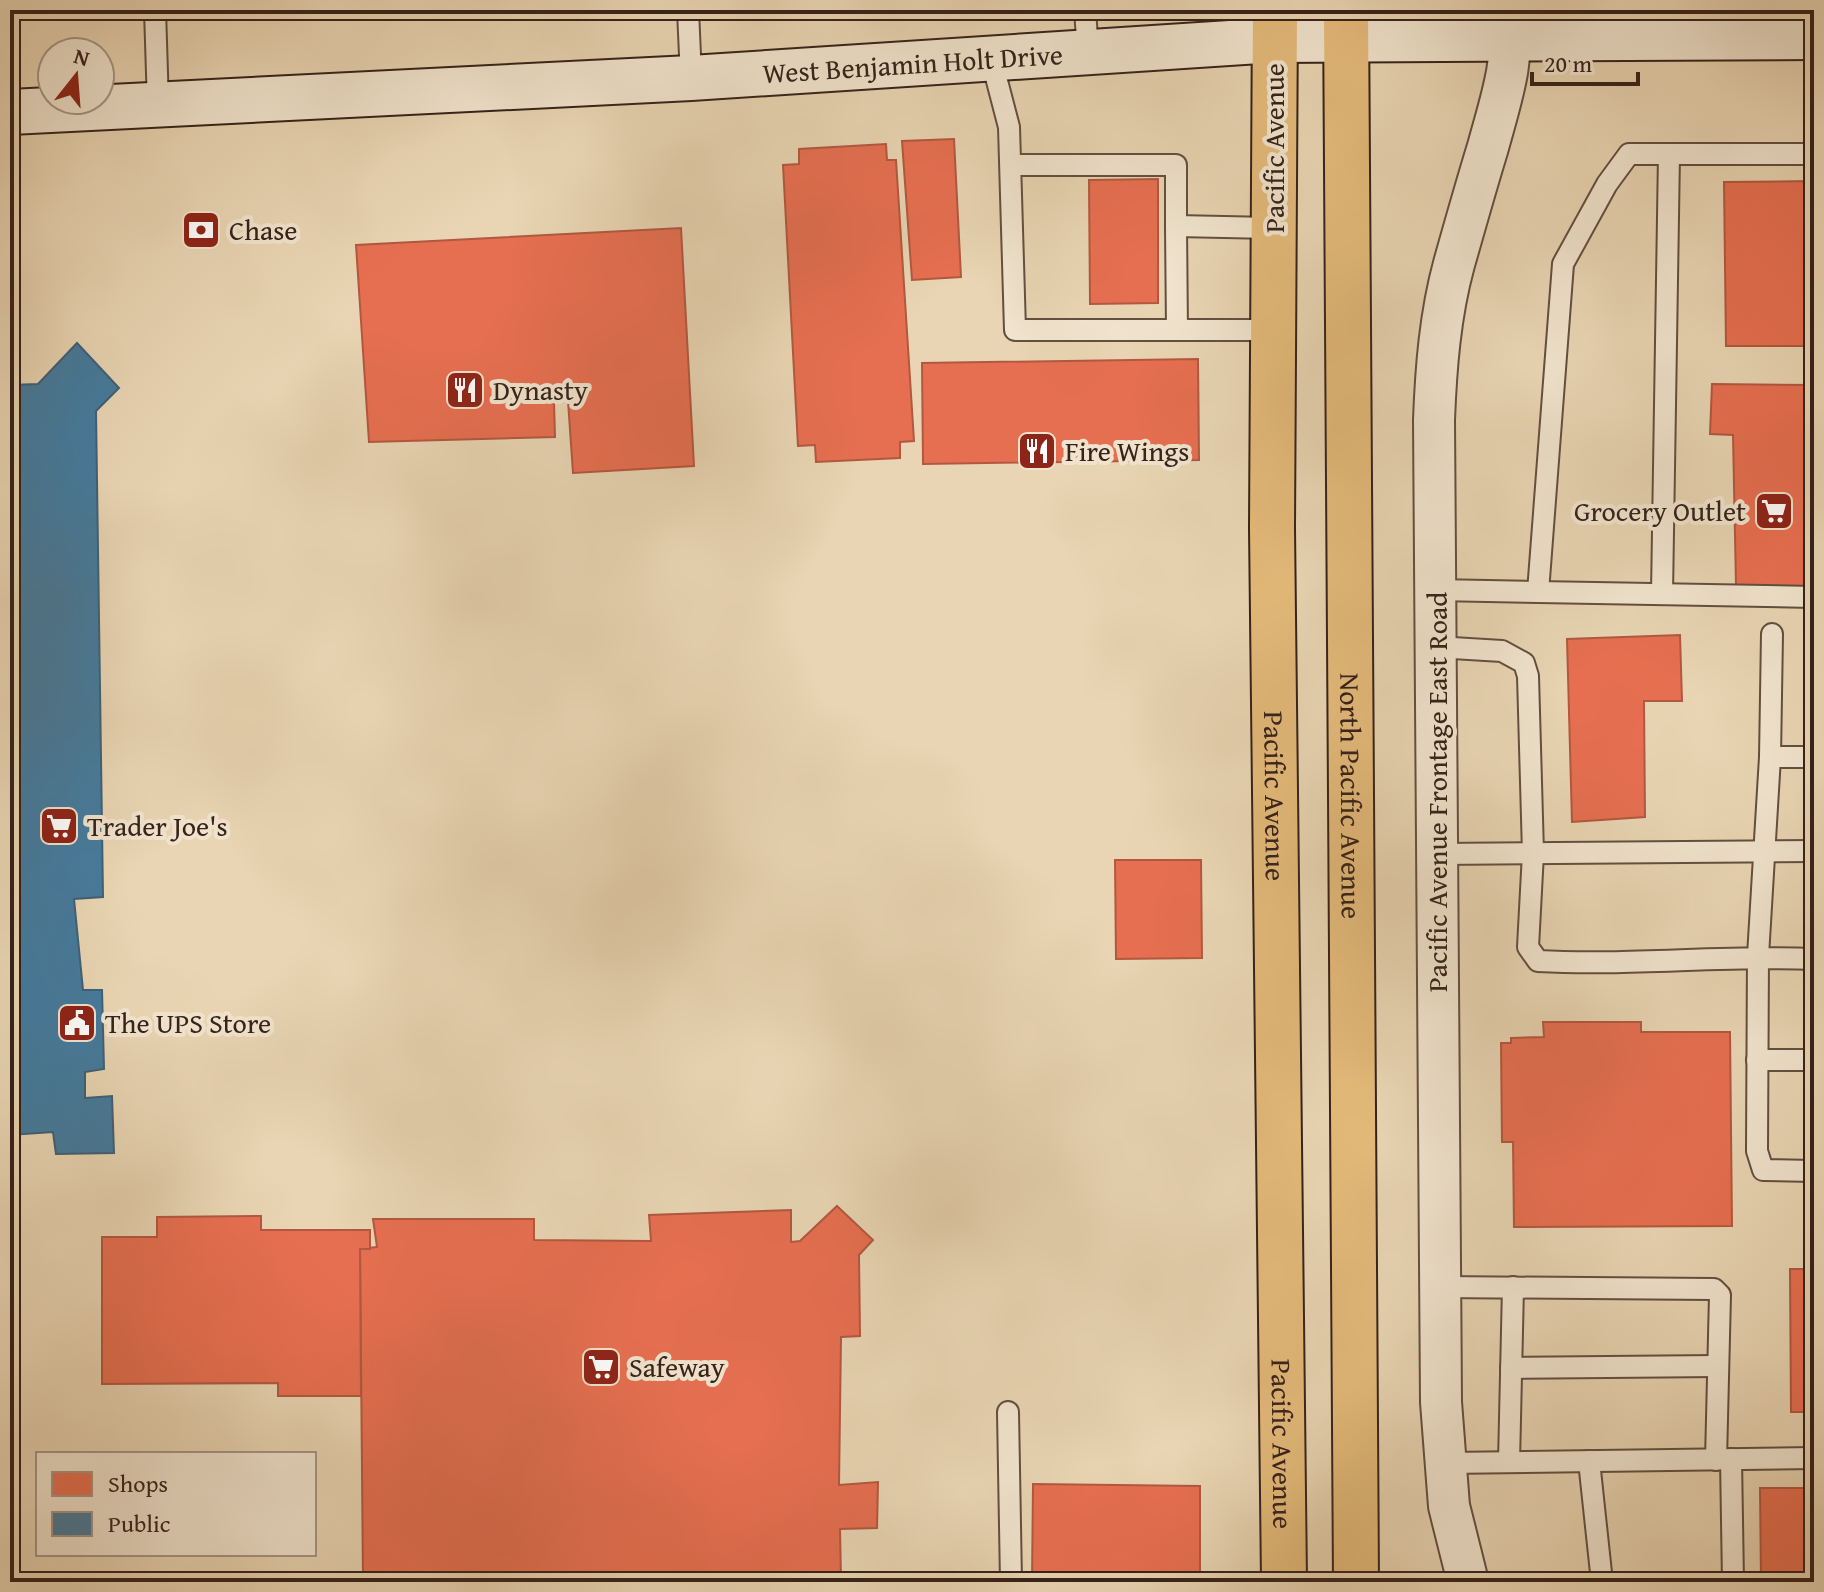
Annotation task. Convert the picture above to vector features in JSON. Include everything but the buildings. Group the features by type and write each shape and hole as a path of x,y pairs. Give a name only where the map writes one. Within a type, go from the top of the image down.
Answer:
{"main road":[{"name":"North Pacific Avenue","path":"1346,24 1356,1582"},
{"name":"West Benjamin Holt Drive","path":"10,112 691,78 991,58 1086,31 1275,25 1511,24 1814,37"},
{"name":"Pacific Avenue","path":"1275,25 1272,560 1284,1582"}],"street":[{"name":"Pacific Avenue Frontage East Road","path":"1468,1582 1449,1506 1441,1402 1435,389 1443,313 1453,267 1508,76 1511,24"}],"lane":[{"path":"155,10 158,105"},
{"path":"688,10 691,78"},
{"path":"991,58 1009,127 1015,330 1273,330"},
{"path":"1538,592 1563,264 1607,184 1629,154 1814,154"},
{"path":"1662,594 1669,154"},
{"path":"1011,165 1176,165 1177,330"},
{"path":"1176,226 1274,228"},
{"path":"1435,590 1814,597"},
{"path":"1772,634 1766,852 1758,956 1757,1151 1763,1170 1814,1171"},
{"path":"1436,647 1502,651 1524,663 1528,676 1533,853 1528,947 1538,961 1575,963 1758,956 1814,959"},
{"path":"1770,757 1814,757"},
{"path":"1437,854 1814,851"},
{"path":"1757,1060 1814,1060"},
{"path":"1440,1287 1714,1289 1720,1295 1718,1366 1733,1582"},
{"path":"1509,1462 1513,1287"},
{"path":"1511,1368 1718,1366"},
{"path":"1008,1412 1011,1582"},
{"path":"1446,1463 1814,1458"},
{"path":"1589,1461 1602,1582"}],"place":[{"name":"Chase","path":"201,230"},
{"name":"Dynasty","path":"465,390"},
{"name":"Fire Wings","path":"1037,451"},
{"name":"Grocery Outlet","path":"1774,511"},
{"name":"Trader Joe's","path":"59,826"},
{"name":"The UPS Store","path":"77,1023"},
{"name":"Safeway","path":"601,1367"}]}
